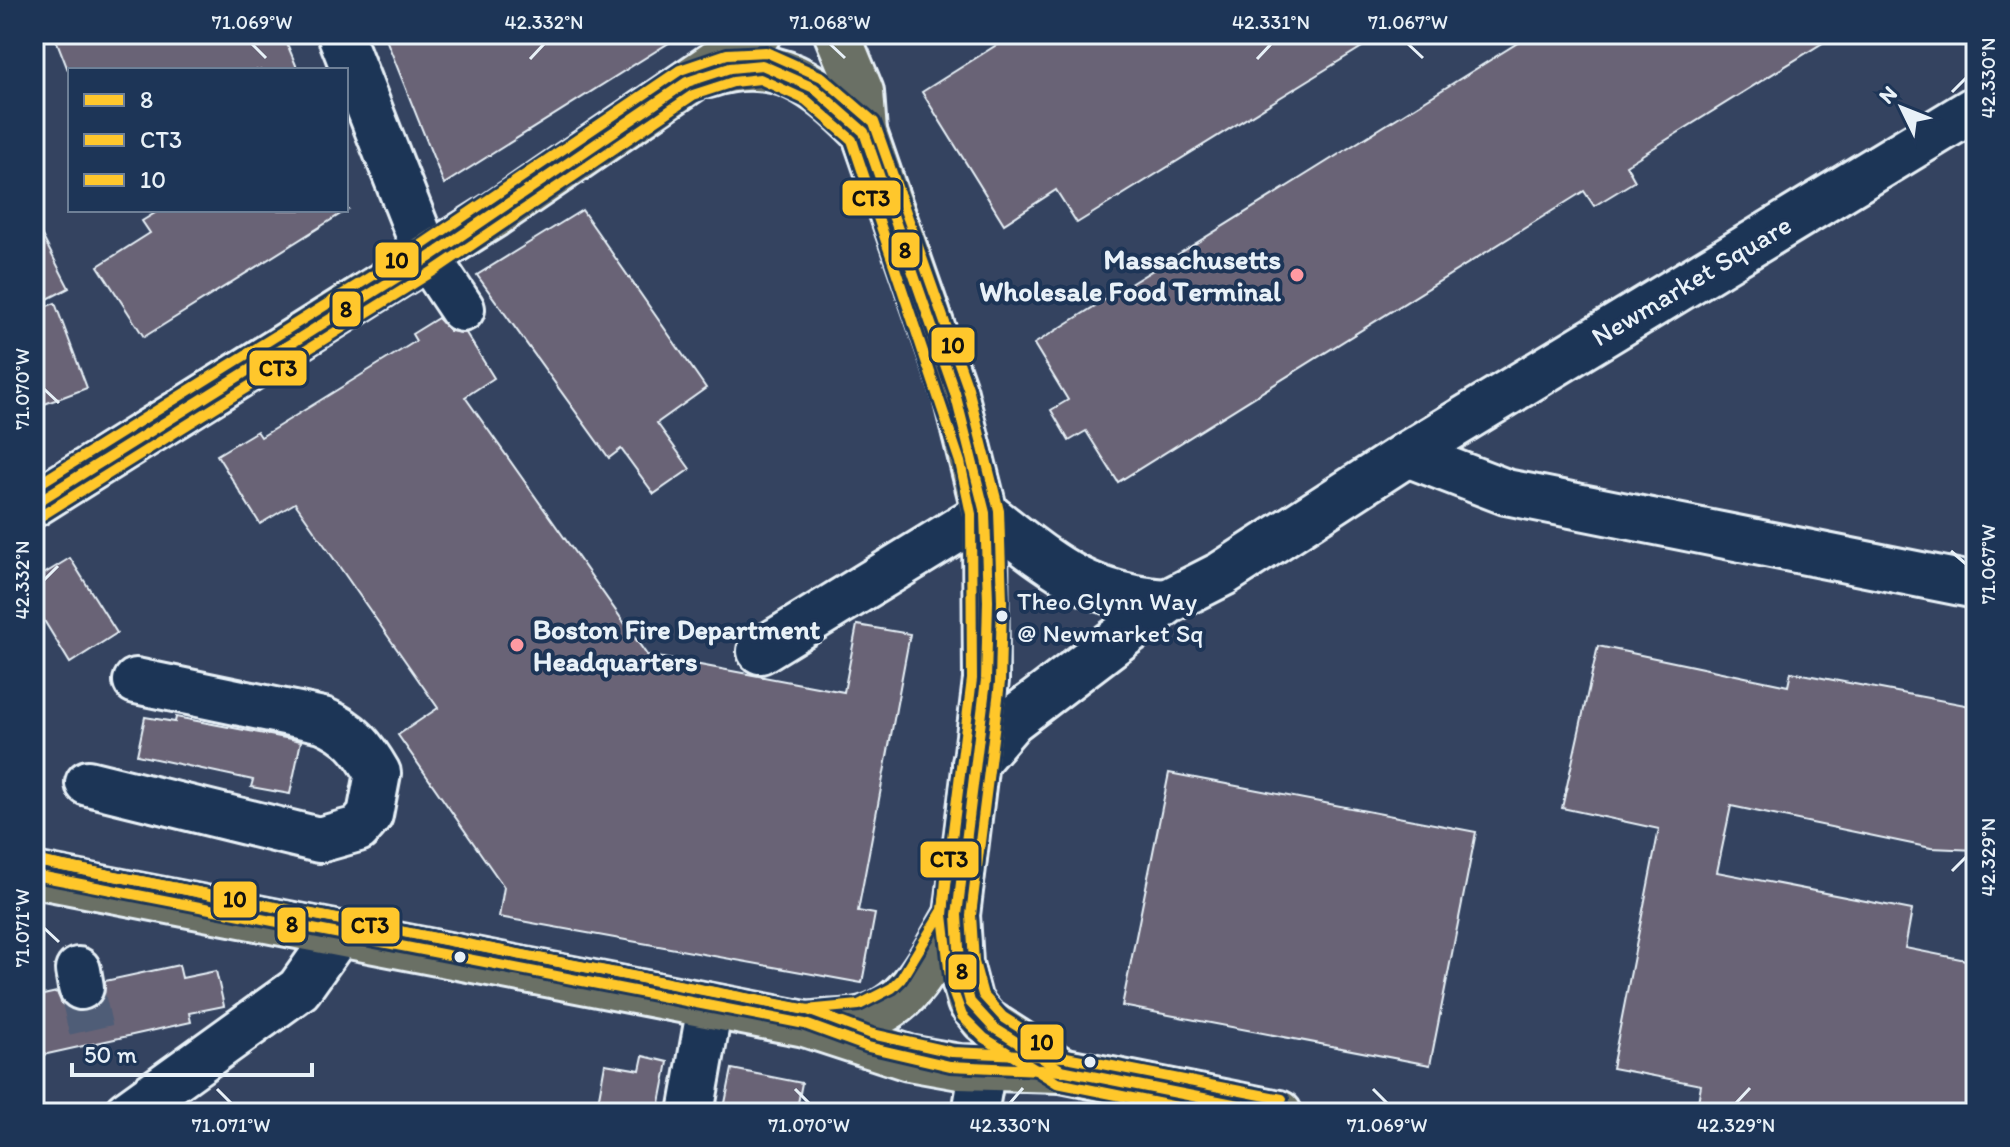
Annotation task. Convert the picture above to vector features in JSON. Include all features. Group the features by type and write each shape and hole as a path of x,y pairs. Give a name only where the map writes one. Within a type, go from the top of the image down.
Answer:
{"main road":[{"path":"34,504 428,258 758,34"},
{"path":"837,34 861,92 864,132 955,393 985,513 986,680 957,915 960,964 974,1009 994,1028 1061,1070"},
{"path":"687,82 730,68 762,65 814,88 864,132"},
{"path":"34,875 805,1024 909,1058 983,1068 1061,1070 1279,1113"},
{"path":"805,1024 863,1019 900,999 912,988 957,915"}],"street":[{"path":"340,34 428,258 462,309"},
{"name":"Newmarket Square","path":"975,763 1012,720 1167,602 1222,574 1407,454 1976,108"},
{"path":"1407,454 1506,492 1976,586"},
{"path":"760,651 985,513 1063,573 1098,591 1130,600 1167,602"},
{"path":"88,783 319,840 358,829 370,815 378,773 361,743 342,729 323,720 136,681"},
{"path":"127,1113 299,989 338,934"},
{"path":"691,1113 710,1006"},
{"path":"975,1113 983,1068"}],"building":[{"path":"54,34 283,34 297,68 68,68"},
{"path":"384,34 683,34 444,184"},
{"path":"1014,34 1383,34 1077,223 1056,190 1004,224 922,92"},
{"name":"Massachusetts Wholesale Food Terminal","path":"1532,34 1837,34 1626,165 1635,181 1594,206 1584,191 1118,482 1086,431 1069,441 1051,410 1068,400 1034,344"},
{"path":"582,210 706,388 657,423 690,469 654,494 621,449 609,458 477,275"},
{"path":"157,212 344,212 144,337 98,266 150,233 142,221"},
{"path":"34,220 69,288 42,302 34,286"},
{"path":"55,303 87,388 34,408 34,311"},
{"name":"Boston Fire Department Headquarters","path":"438,318 450,331 466,333 494,378 465,397 647,655 844,692 857,625 910,634 858,911 875,914 862,983 499,917 504,887 398,735 438,708 295,503 260,524 217,455 257,431 261,437 416,341 412,334"},
{"path":"70,558 117,633 70,663 34,604 34,580"},
{"path":"1598,646 1788,686 1791,672 1976,707 1976,850 1931,848 1731,806 1717,872 1912,910 1905,948 1976,962 1976,1113 1901,1113 1873,1107 1872,1113 1696,1113 1701,1085 1612,1068 1659,829 1562,808"},
{"path":"145,717 175,722 176,717 301,741 290,794 251,787 253,780 137,755"},
{"path":"1169,773 1476,832 1430,1065 1122,1006"},
{"path":"179,965 182,978 216,971 224,1006 189,1013 191,1022 34,1057 34,997 57,992 62,1004 72,1010 86,1011 98,1006 104,996 105,981"},
{"path":"643,1056 668,1062 658,1113 596,1113 605,1064 640,1070"},
{"path":"732,1069 802,1083 796,1113 723,1113"}],"tunnel":[{"path":"81,987 94,1044"}],"transit line":[{"name":"10","path":"34,487 420,246 680,70 727,54 766,52 822,77 874,122 968,388 999,511 1002,601 1000,682 971,915 974,962 983,995 1003,1017 1066,1057 1282,1099"},
{"name":"8","path":"34,504 428,258 687,82 730,68 762,65 814,88 864,132 955,393 985,513 988,601 986,680 957,915 960,964 970,1002 994,1028 1061,1070 1279,1113"},
{"name":"CT3","path":"37,861 806,1010 859,1005 892,988 901,979 943,910 972,679 971,514 960,462 852,140 806,100 760,79 733,82 693,95 435,270 41,516"},
{"name":"10","path":"37,861 808,1010 872,1034 952,1052 1064,1057"},
{"name":"8","path":"34,875 805,1024 868,1047 950,1066 1063,1071"},
{"name":"CT3","path":"946,879 943,915 951,986 962,1016 984,1038 1057,1083 1207,1113"}],"place":[{"name":"Massachusetts Wholesale Food Terminal","path":"1297,275"},
{"name":"Theo Glynn Way @ Newmarket Sq","path":"1002,616"},
{"name":"Boston Fire Department Headquarters","path":"517,645"}]}
